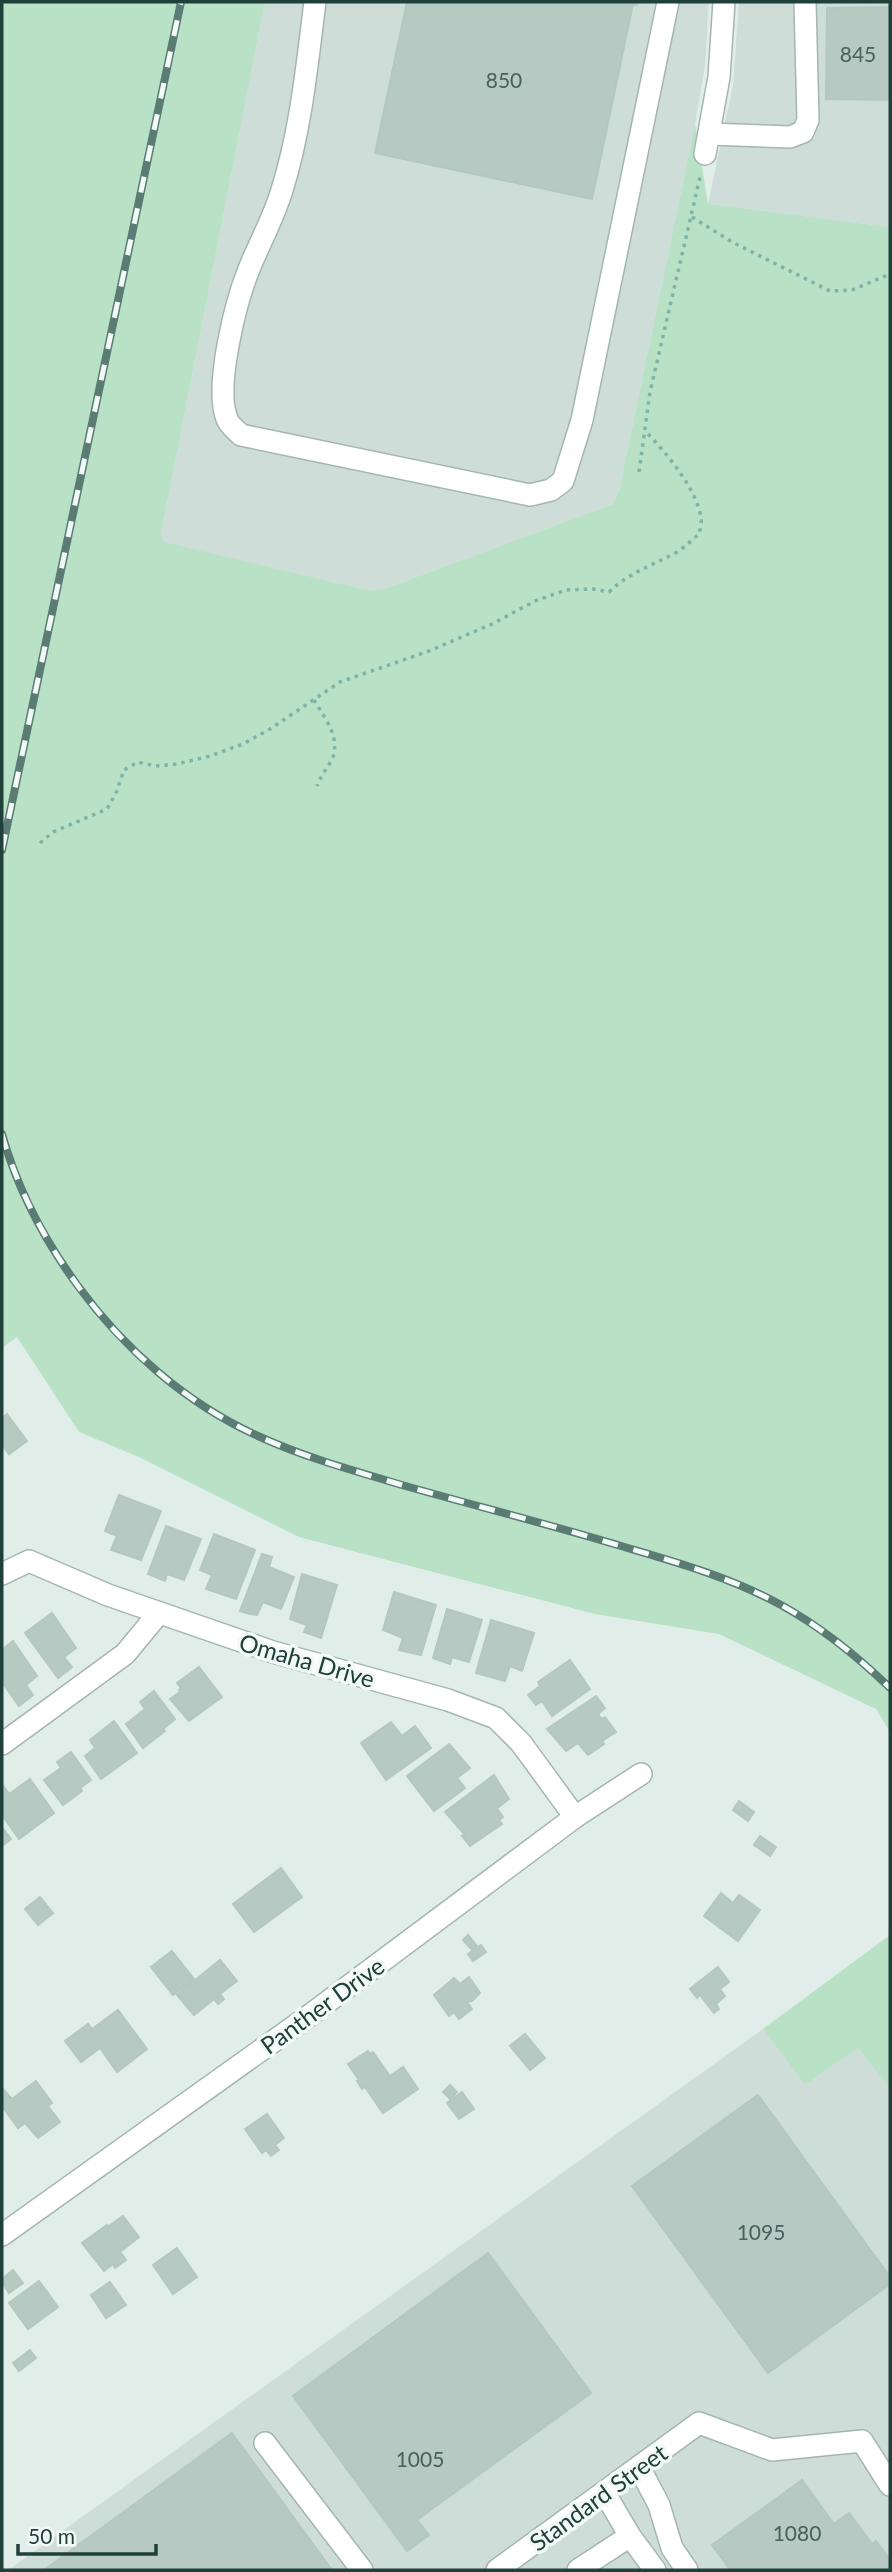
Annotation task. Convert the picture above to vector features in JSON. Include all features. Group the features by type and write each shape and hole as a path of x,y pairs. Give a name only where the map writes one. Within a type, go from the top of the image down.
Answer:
{"street":[{"path":"315,2 301,114 282,191 248,272 223,372 223,398 227,421 241,435 530,495 551,490 563,481 582,420 668,2"},
{"path":"724,2 719,78 707,144 790,137 803,132 808,120 805,2"},
{"name":"Omaha Drive","path":"2,1574 29,1561 108,1595 273,1652 448,1700 496,1718 521,1743 575,1817"},
{"path":"2,1744 125,1654 159,1613"},
{"name":"Panther Drive","path":"2,2235 306,2018 575,1817 642,1774"},
{"name":"Standard Street","path":"500,2569 699,2423 772,2450 862,2441 890,2485"},
{"path":"265,2443 362,2570"},
{"path":"639,2467 659,2505 672,2548 687,2570"},
{"path":"604,2492 630,2536 655,2570"},
{"path":"578,2570 630,2536"}],"path":[{"path":"639,472 664,325 692,218 707,144"},
{"path":"692,218 803,279 830,290 852,290 890,274"},
{"path":"40,843 52,832 107,809 124,771 138,762 155,765 177,764 243,744 340,682 429,651 492,624 536,601 566,590 593,589 609,592 643,567 679,551 699,534 702,518 689,488 666,452 645,431"},
{"path":"314,700 335,738 332,757 321,773 317,786"}],"shaded area":[{"path":"265,2 709,2 705,66 695,124 619,491 613,504 384,589 367,590 163,542 161,534"},
{"path":"739,2 890,2 890,227 708,204 733,85"},
{"path":"763,2029 805,2085 858,2048 890,2088 890,2570 8,2570"}],"green space":[{"path":"2,2 265,2 161,534 164,542 367,590 384,589 613,504 619,491 695,124 708,204 890,227 890,1732 876,1709 719,1634 595,1614 299,1537 139,1457 79,1432 17,1337 2,1348"},
{"path":"890,1935 890,2088 858,2048 805,2085 763,2029"}],"building":[{"path":"407,2 638,2 637,5 633,4 592,199 375,153"},
{"path":"890,7 890,100 826,99 827,8"},
{"path":"7,1414 27,1441 9,1454 2,1445 2,1418"},
{"path":"119,1495 161,1511 141,1560 111,1550 117,1536 105,1531"},
{"path":"166,1526 201,1539 184,1580 167,1574 165,1581 148,1574"},
{"path":"214,1534 255,1550 236,1599 206,1589 212,1575 200,1570"},
{"path":"262,1554 272,1557 269,1567 294,1577 281,1609 263,1602 257,1615 240,1611"},
{"path":"302,1574 337,1585 321,1638 304,1632 307,1625 290,1619"},
{"path":"394,1592 436,1605 421,1655 399,1650 403,1638 383,1630"},
{"path":"447,1609 482,1620 469,1662 452,1657 450,1664 433,1658"},
{"path":"52,1613 76,1648 64,1657 72,1667 58,1678 25,1633"},
{"path":"491,1620 534,1633 522,1671 510,1666 505,1681 476,1673"},
{"path":"13,1641 37,1676 26,1685 33,1695 19,1706 2,1682 2,1650"},
{"path":"570,1660 590,1689 552,1716 542,1701 536,1705 528,1695 540,1686 538,1682"},
{"path":"199,1667 222,1697 189,1721 170,1699 180,1692 181,1688 177,1683"},
{"path":"154,1691 175,1719 163,1729 165,1731 143,1748 126,1724 145,1709 140,1702"},
{"path":"596,1696 605,1708 598,1714 602,1719 605,1717 616,1732 588,1755 578,1743 566,1751 547,1729"},
{"path":"114,1721 137,1753 101,1779 85,1756 95,1748 90,1740"},
{"path":"391,1722 402,1736 415,1726 431,1748 386,1780 361,1743"},
{"path":"449,1744 470,1768 457,1778 465,1788 434,1811 407,1776"},
{"path":"71,1752 91,1780 80,1788 82,1791 63,1805 44,1780 61,1768 57,1762"},
{"path":"494,1775 509,1799 492,1812 493,1814 498,1810 503,1817 499,1820 502,1824 470,1846 462,1836 465,1835 445,1812"},
{"path":"30,1779 54,1813 19,1839 2,1815 2,1784 9,1794"},
{"path":"739,1801 754,1812 748,1821 733,1810"},
{"path":"2,1827 11,1839 2,1846"},
{"path":"760,1836 776,1847 770,1856 754,1845"},
{"path":"281,1868 302,1897 254,1932 233,1904"},
{"path":"721,1893 733,1903 739,1895 760,1910 738,1941 704,1916"},
{"path":"40,1897 53,1913 38,1925 25,1909"},
{"path":"468,1935 477,1946 472,1950 463,1940"},
{"path":"481,1945 486,1952 473,1961 468,1954"},
{"path":"172,1951 194,1979 173,1995 151,1967"},
{"path":"220,1960 237,1981 220,1994 224,1999 218,2004 214,1999 194,2015 177,1995"},
{"path":"718,1967 729,1982 720,1989 725,1996 716,2004 719,2009 714,2013 700,1995 697,1998 690,1989"},
{"path":"469,1977 480,1993 467,2002 472,2009 459,2019 454,2012 449,2016 434,1995 454,1978 460,1984"},
{"path":"118,2010 147,2049 117,2072 100,2048 81,2062 65,2041 88,2024 92,2029"},
{"path":"525,2034 545,2058 530,2070 510,2046"},
{"path":"368,2051 370,2054 373,2052 390,2076 403,2067 418,2089 383,2113 365,2087 362,2089 348,2064"},
{"path":"36,2081 52,2103 48,2106 60,2122 38,2138 25,2123 18,2128 2,2106 2,2088 12,2099"},
{"path":"450,2085 457,2092 450,2099 443,2092"},
{"path":"462,2092 474,2109 459,2119 447,2103"},
{"path":"758,2095 890,2277 890,2284 768,2373 632,2186"},
{"path":"267,2114 284,2138 275,2145 279,2150 271,2156 266,2150 262,2153 245,2129"},
{"path":"123,2216 139,2237 120,2252 126,2260 115,2268 113,2264 104,2271 82,2243"},
{"path":"177,2248 197,2277 173,2294 153,2265"},
{"path":"488,2253 591,2393 417,2520 429,2535 407,2551 293,2396"},
{"path":"13,2270 23,2283 9,2293 2,2279"},
{"path":"39,2281 58,2307 28,2329 9,2303"},
{"path":"110,2282 126,2305 106,2318 91,2295"},
{"path":"30,2350 36,2358 19,2371 13,2363"},
{"path":"232,2433 332,2570 44,2570"},
{"path":"802,2480 834,2524 849,2513 872,2544 876,2541 890,2560 890,2570 730,2570 712,2545"}],"railway":[{"path":"2,850 181,2"},
{"path":"2,1134 33,1213 78,1286 136,1353 206,1408 258,1436 313,1458 662,1558 742,1586 781,1605 824,1632 852,1653 890,1688"}]}
